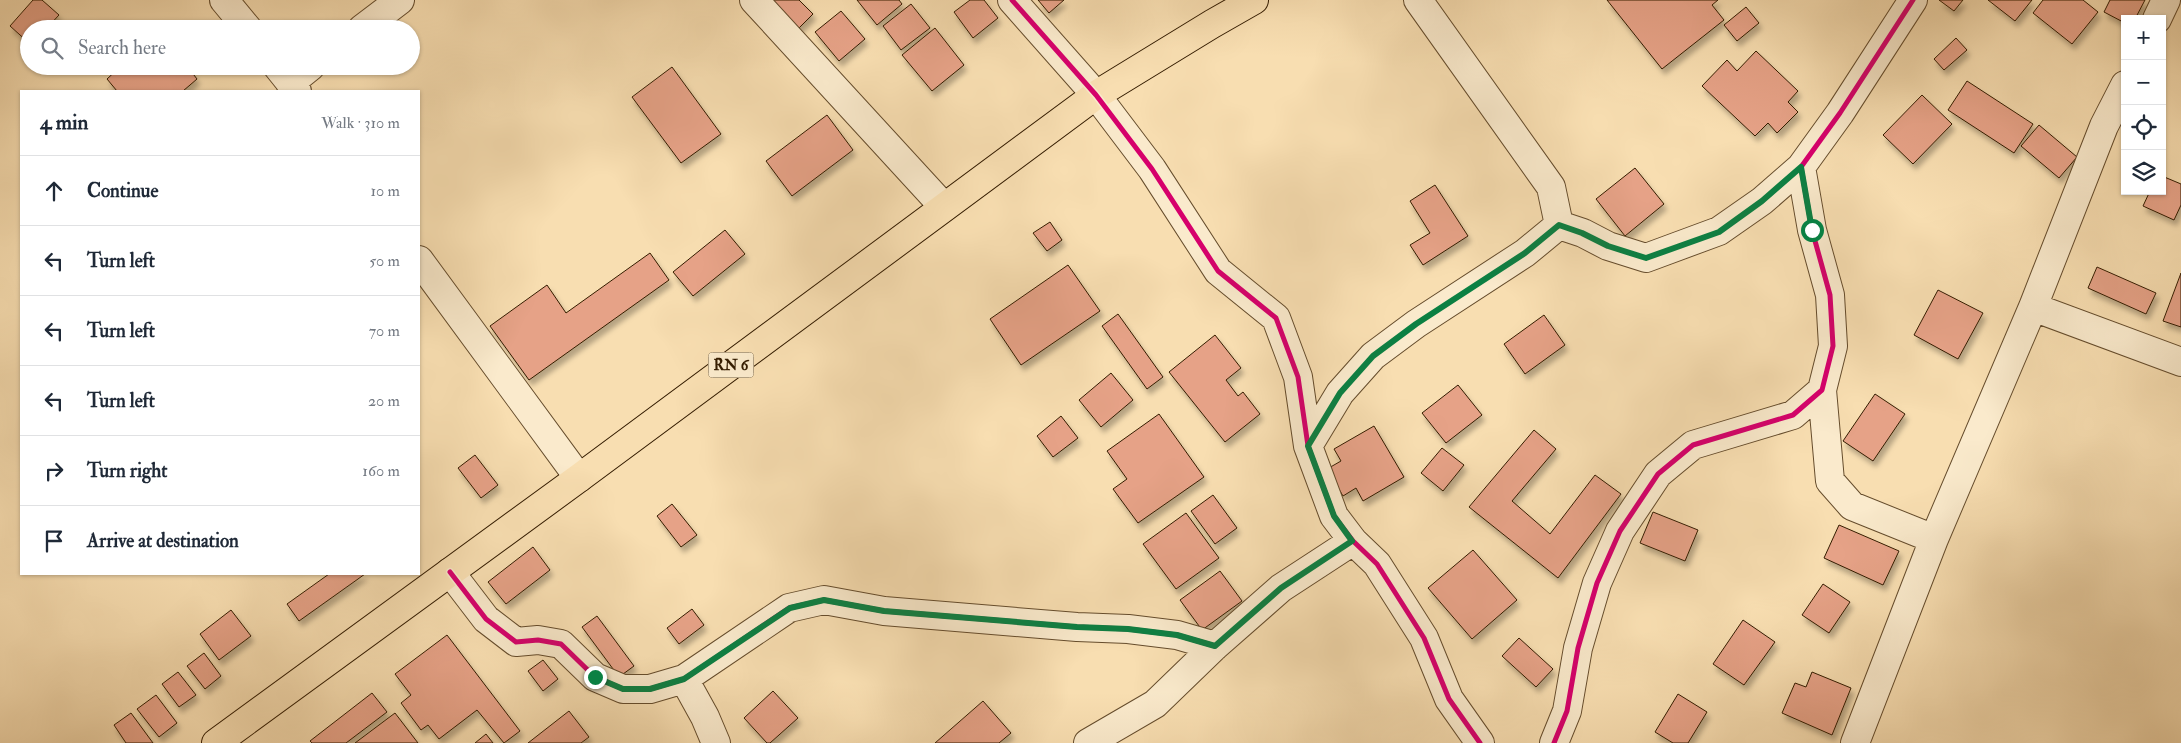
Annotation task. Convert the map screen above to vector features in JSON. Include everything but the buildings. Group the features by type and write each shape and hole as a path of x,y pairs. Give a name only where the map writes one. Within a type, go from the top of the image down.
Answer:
{"main road":[{"name":"RN 6","path":"216,743 579,478 1096,95 1254,0"}],"street":[{"path":"224,0 241,20"},
{"path":"374,20 400,0"},
{"path":"754,0 944,207"},
{"path":"1012,0 1096,95 1152,169 1218,271 1276,318 1298,378 1308,446 1334,516 1352,541 1377,564 1419,630 1449,699 1480,743"},
{"path":"1418,0 1551,187 1559,225"},
{"path":"1559,225 1582,233 1608,246 1646,258 1719,232 1762,201 1801,167 1840,113 1913,0"},
{"path":"2159,15 2166,0"},
{"path":"1855,743 1934,539 2034,307 2104,126 2121,92"},
{"path":"1801,167 1812,230 1830,295 1834,346 1822,390 1830,481 1852,506 1934,539"},
{"path":"1308,446 1340,393 1373,356 1416,324 1525,253 1559,225"},
{"path":"420,261 579,478"},
{"path":"2034,307 2181,362"},
{"path":"1554,743 1568,711 1578,648 1597,583 1620,532 1658,474 1693,445 1793,415 1822,390"},
{"path":"1088,743 1155,704 1215,646 1281,588 1352,541"},
{"path":"450,572 486,619 516,642 538,640 561,644 595,677 623,689 650,689 684,679 790,608 824,600 884,611 1077,627 1128,629 1177,635 1215,646"},
{"path":"684,679 705,717 716,743"}],"cycle path":[{"path":"1012,0 1096,95 1152,169 1218,271 1276,318 1298,377 1308,446 1334,516 1353,541 1377,564 1424,638 1449,699 1480,743"},
{"path":"1554,743 1567,711 1578,648 1597,583 1620,531 1658,474 1693,445 1793,415 1822,390 1833,346 1830,295 1812,230 1801,167 1840,113 1913,0"},
{"path":"450,572 486,619 516,642 538,640 561,644 595,677 623,689 650,689 684,679 789,608 824,600 884,611 1077,627 1128,629 1177,635 1215,646"}],"route":[{"path":"595,677 623,689 650,689 684,679 790,608 824,600 884,611 1077,627 1128,629 1177,635 1215,646 1281,588 1352,541 1334,516 1308,446 1340,393 1373,356 1416,324 1525,253 1559,225 1582,233 1608,246 1646,258 1719,232 1762,201 1801,167 1812,230"}]}
